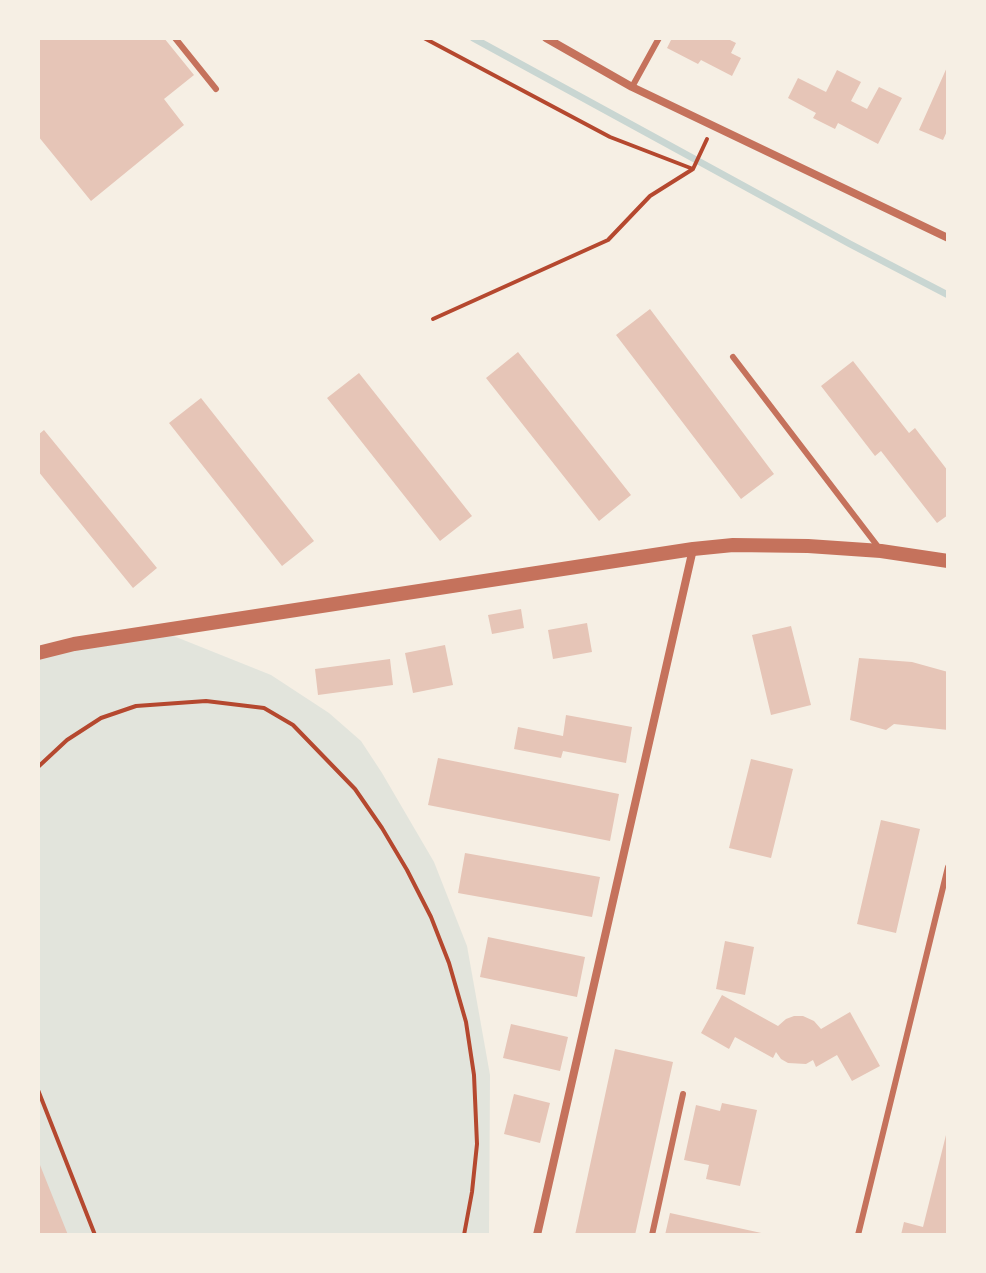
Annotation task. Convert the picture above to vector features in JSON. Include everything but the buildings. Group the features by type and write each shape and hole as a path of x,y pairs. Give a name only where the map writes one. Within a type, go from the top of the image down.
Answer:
{"street":[{"path":"546,38 632,87 948,238"},
{"path":"38,653 74,644 693,549 733,545 808,546 881,551 948,561"},
{"path":"537,1235 693,549"}],"lane":[{"path":"175,38 216,89"},
{"path":"632,87 659,38"},
{"path":"733,357 881,551"},
{"path":"858,1235 948,867"},
{"path":"652,1235 683,1094"}],"path":[{"path":"424,38 610,137 693,169"},
{"path":"433,319 608,240 650,196 693,169 703,147"},
{"path":"38,767 67,740 101,718 136,706 206,701 264,708 293,725 355,789 407,870 431,917 449,963 466,1022 474,1075 477,1144 464,1235"},
{"path":"38,1090 95,1235"}],"shaded area":[{"path":"166,633 271,675 329,713 361,741 434,862 467,946 490,1075 489,1235 38,1235 38,653"}],"waterway":[{"path":"473,38 948,295"}]}
